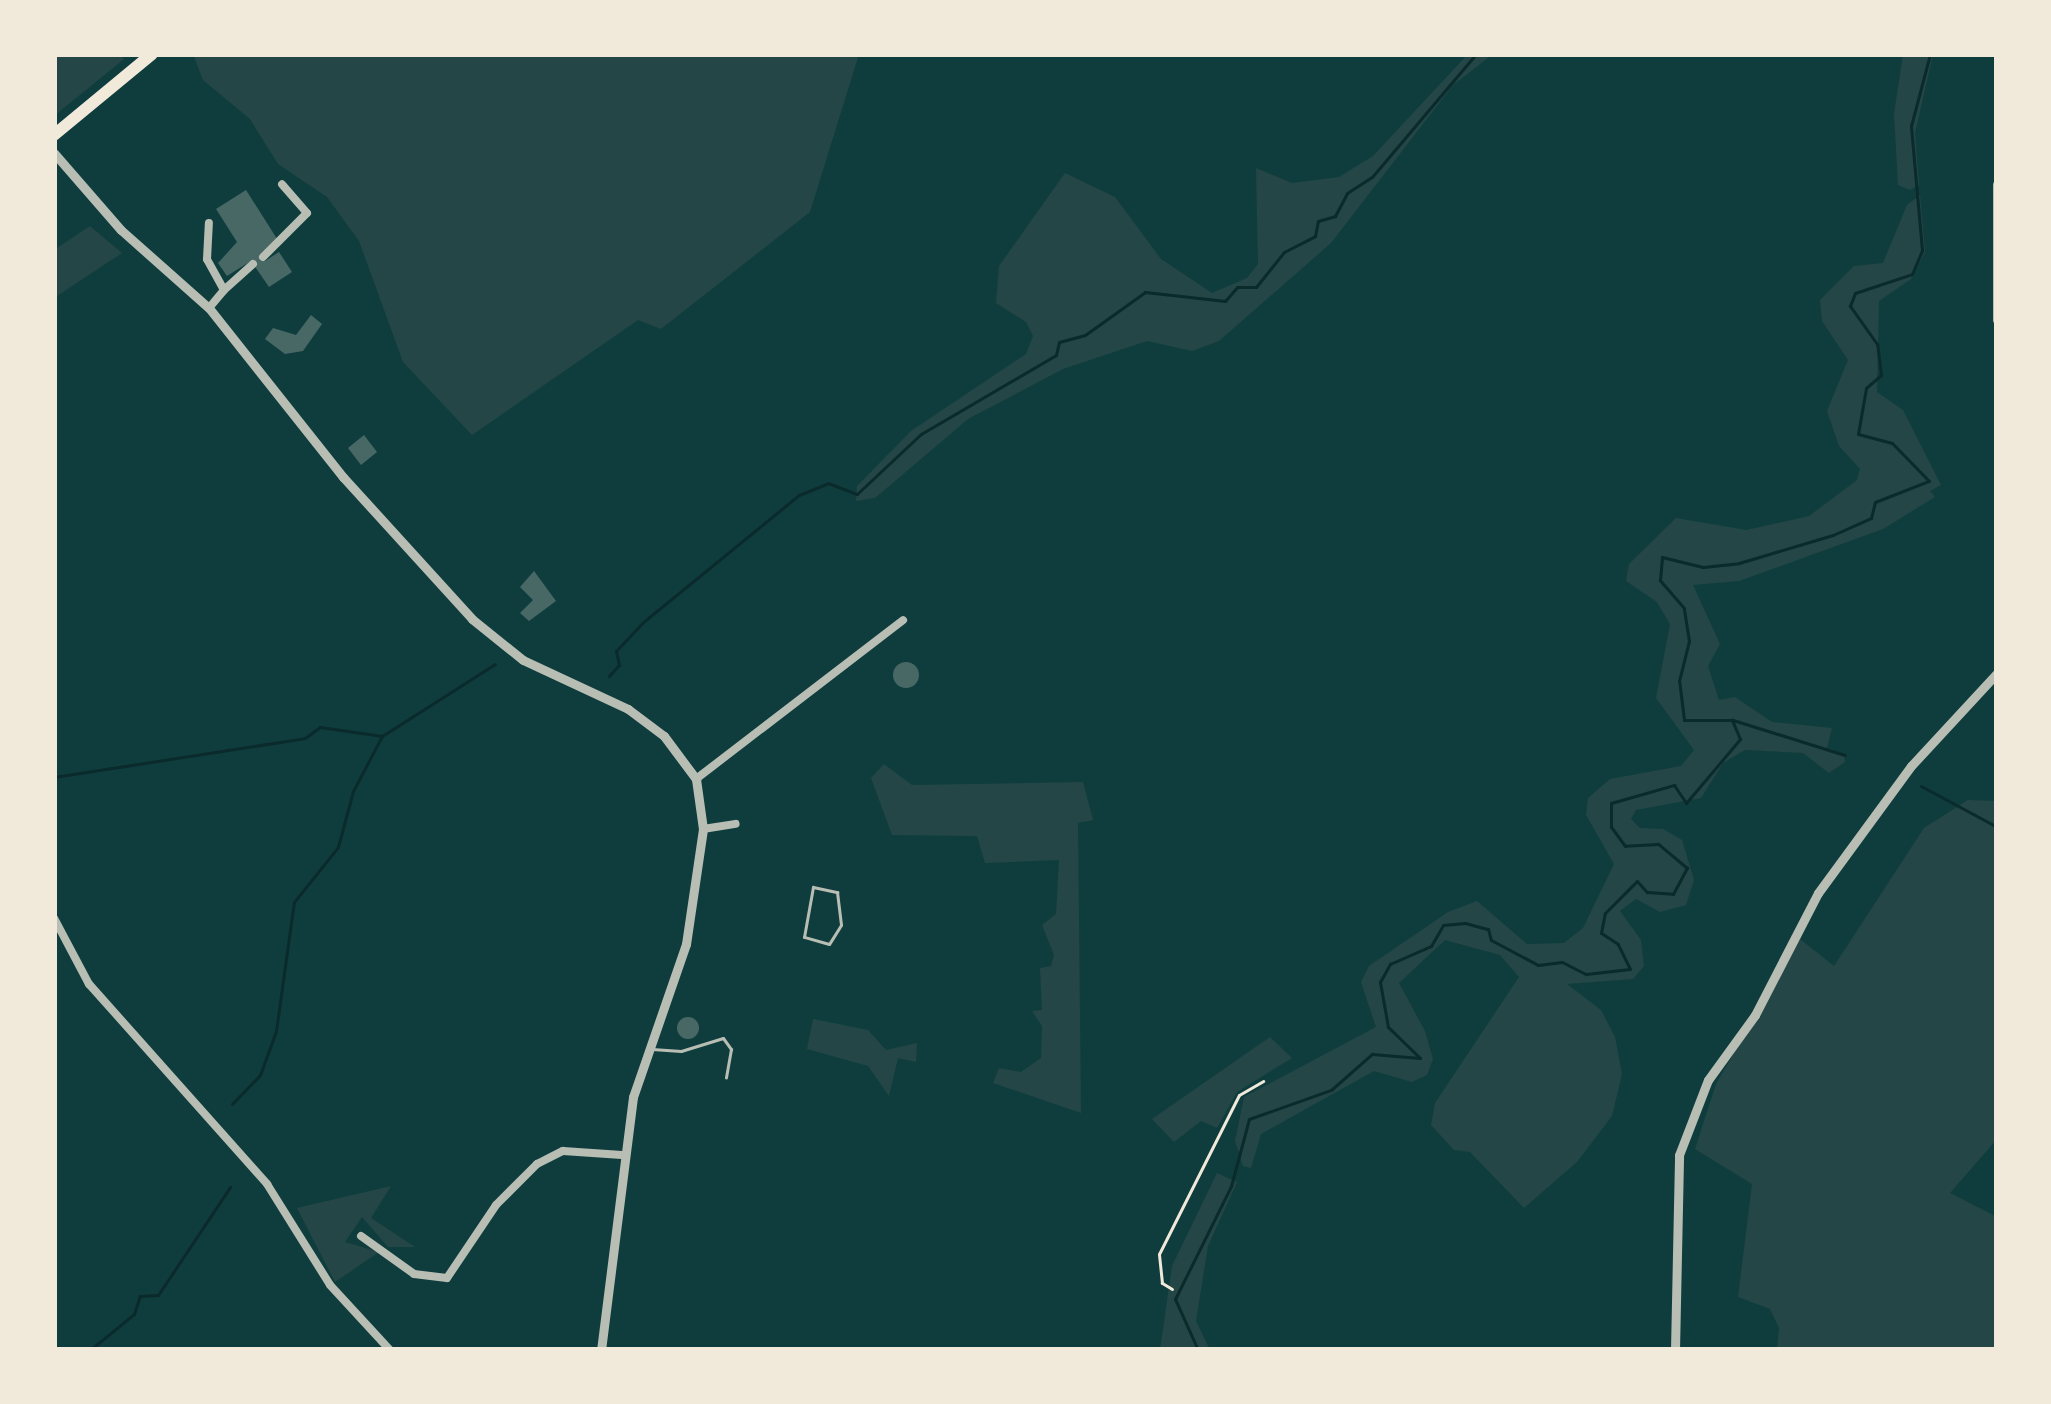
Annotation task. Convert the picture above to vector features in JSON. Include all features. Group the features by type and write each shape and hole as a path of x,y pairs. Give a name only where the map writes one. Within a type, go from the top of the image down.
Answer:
{"highway":[{"path":"54,135 152,54"}],"street":[{"path":"54,153 121,230 208,308 359,496 472,619 523,660 628,709 664,736 696,779 703,829 686,944 650,1048 622,1155 601,1350"},
{"path":"263,257 307,213 282,184"},
{"path":"1997,185 1997,320"},
{"path":"209,223 207,259 224,290"},
{"path":"208,308 253,264"},
{"path":"696,779 903,620"},
{"path":"1675,1350 1678,1156 1708,1080 1755,1015 1818,892 1911,766 1997,673"},
{"path":"703,829 736,824"},
{"path":"54,918 89,984 268,1184 330,1285 390,1350"},
{"path":"361,1236 414,1274 447,1279 496,1205 537,1164 563,1151 622,1155"}],"lane":[{"path":"813,887 831,887 841,910 839,936 829,944 804,937 806,897 813,887"},
{"path":"650,1048 681,1051 723,1038 731,1049 726,1078"}],"path":[{"path":"1172,1288 1162,1283 1165,1239 1239,1095 1263,1081"}],"shaded area":[{"path":"54,54 120,54 124,59 54,116"},
{"path":"193,54 859,54 810,212 661,329 638,320 472,435 403,362 359,241 327,197 278,164 250,119 203,80"},
{"path":"1468,54 1493,54 1453,85 1331,243 1219,341 1192,351 1147,341 1063,369 968,419 875,498 856,501 857,486 911,431 1026,354 1033,336 1026,322 996,303 999,266 1065,173 1115,197 1161,259 1212,293 1247,278 1258,264 1256,168 1292,183 1339,177 1373,156"},
{"path":"1903,54 1933,54 1915,133 1919,185 1910,190 1898,185 1894,114"},
{"path":"1920,195 1925,252 1911,279 1879,301 1877,392 1903,410 1941,485 1930,491 1935,497 1883,529 1739,581 1693,585 1720,644 1708,666 1719,700 1735,697 1772,722 1832,728 1827,748 1844,754 1845,762 1829,773 1803,753 1745,750 1723,763 1701,798 1636,810 1631,819 1640,828 1663,829 1682,840 1694,880 1686,905 1660,912 1636,899 1620,911 1641,940 1644,966 1633,979 1567,984 1601,1010 1615,1037 1622,1074 1612,1116 1577,1162 1524,1208 1470,1152 1454,1150 1431,1125 1435,1103 1519,977 1500,955 1445,940 1399,983 1425,1031 1433,1059 1427,1075 1412,1082 1374,1071 1261,1134 1251,1168 1243,1166 1235,1141 1244,1097 1376,1027 1361,982 1369,966 1448,912 1477,901 1527,944 1564,943 1583,928 1614,864 1586,815 1588,798 1610,779 1681,766 1694,750 1656,698 1670,624 1657,602 1626,581 1629,564 1676,518 1746,530 1809,516 1857,480 1860,469 1839,446 1827,411 1848,360 1822,321 1820,300 1854,266 1883,263 1907,205"},
{"path":"90,226 122,253 54,298 54,250"},
{"path":"884,764 912,785 1083,782 1093,820 1078,823 1081,1113 993,1083 999,1068 1021,1072 1041,1058 1042,1026 1032,1011 1042,1010 1040,968 1051,966 1054,955 1042,925 1056,914 1059,860 985,863 977,836 892,835 871,778"},
{"path":"1968,800 1997,801 1997,1139 1950,1193 1997,1217 1997,1350 1777,1350 1779,1328 1770,1309 1738,1297 1752,1184 1695,1149 1716,1084 1800,939 1834,966 1924,828"},
{"path":"813,1019 868,1030 886,1050 917,1043 916,1062 898,1058 889,1096 868,1066 807,1049"},
{"path":"1270,1037 1292,1058 1237,1092 1217,1128 1201,1121 1174,1142 1152,1119"},
{"path":"1217,1173 1237,1182 1208,1246 1196,1321 1210,1350 1160,1350 1172,1266"},
{"path":"391,1186 371,1218 415,1247 388,1247 362,1217 345,1242 379,1252 335,1282 297,1208"}],"building":[{"path":"246,190 279,242 261,254 265,261 279,252 292,272 269,287 251,261 227,276 218,263 237,242 216,209"},
{"path":"311,315 322,324 303,351 285,354 265,339 273,328 296,335"},
{"path":"364,435 377,452 361,465 348,448"},
{"path":"534,571 556,601 529,621 520,613 533,600 520,587"},
{"path":"906,662 919,675 906,688 893,675"},
{"path":"688,1017 699,1028 688,1039 677,1028"}],"waterway":[{"path":"609,676 619,665 616,651 642,623 799,495 828,483 857,494 921,434 1056,355 1059,342 1085,335 1145,292 1225,301 1237,287 1256,287 1284,252 1315,236 1318,221 1335,216 1347,193 1372,177 1476,54"},
{"path":"1198,1350 1175,1299 1231,1186 1249,1119 1331,1090 1372,1054 1420,1058 1388,1027 1380,982 1390,964 1431,946 1443,925 1465,923 1488,929 1491,940 1538,965 1562,962 1586,974 1630,969 1618,944 1601,933 1605,913 1637,881 1647,892 1673,894 1687,868 1658,844 1625,846 1611,827 1611,803 1674,785 1686,803 1740,739 1732,720 1684,720 1679,681 1689,641 1684,608 1660,580 1662,557 1703,567 1739,563 1833,535 1871,518 1875,502 1929,481 1892,443 1858,434 1866,388 1881,375 1877,344 1850,306 1855,293 1912,274 1922,250 1911,126 1930,54"},
{"path":"54,777 305,738 320,727 382,736 495,664"},
{"path":"1733,720 1845,755"},
{"path":"232,1104 260,1075 276,1031 294,902 338,847 353,791 382,736"},
{"path":"1921,786 1997,827"},
{"path":"90,1350 134,1314 140,1296 158,1295 230,1187"}]}
